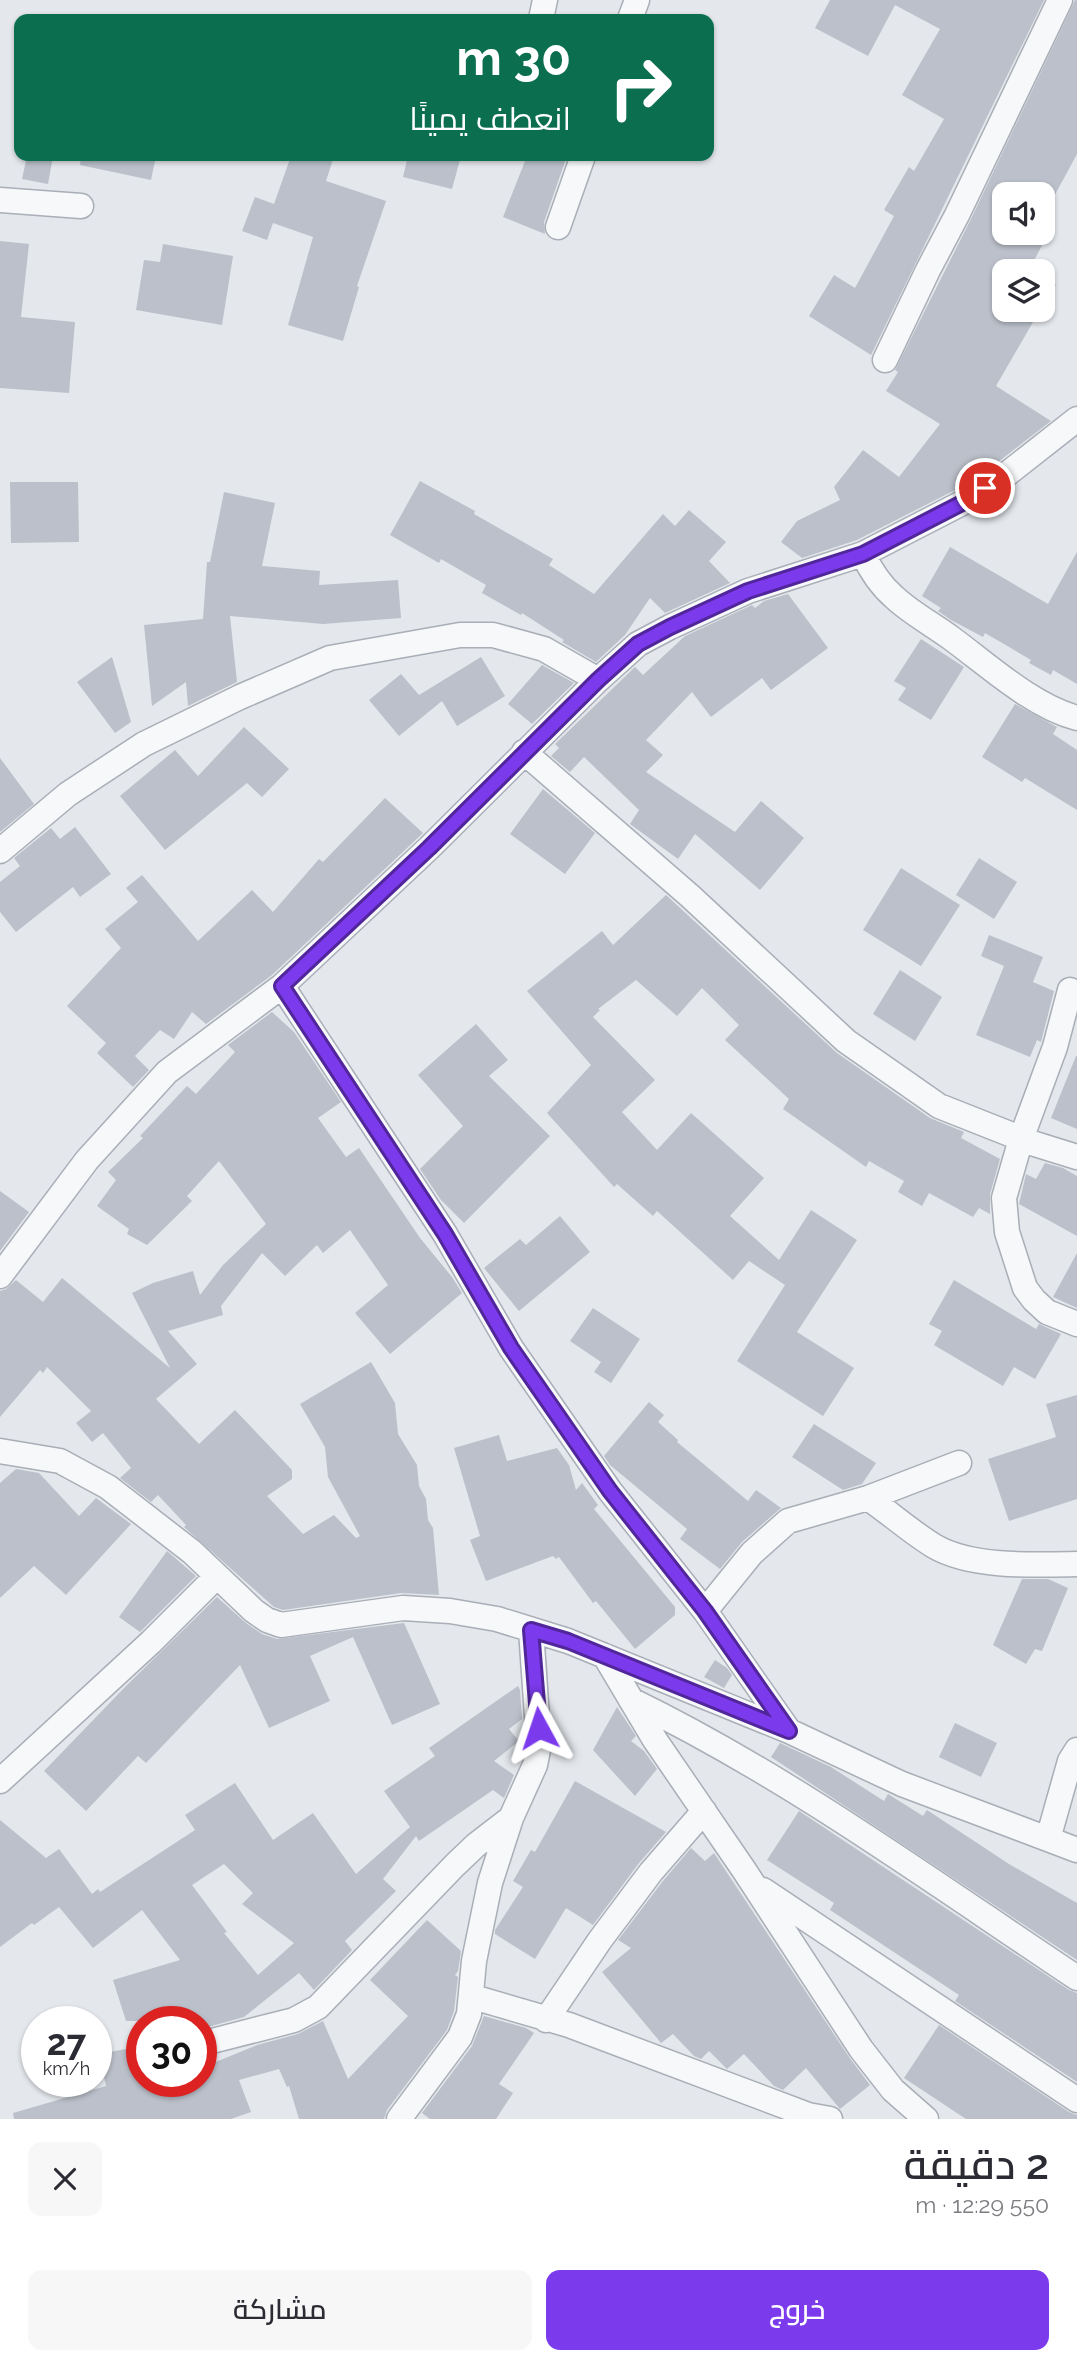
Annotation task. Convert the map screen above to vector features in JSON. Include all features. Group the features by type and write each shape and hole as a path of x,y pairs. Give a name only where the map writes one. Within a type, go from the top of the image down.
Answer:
{"street":[{"path":"885,360 1060,0"},
{"path":"558,227 581,161"},
{"path":"0,200 81,206"},
{"path":"0,1276 87,1160 167,1072 282,986 429,848 524,752 638,644 748,591 863,554 964,502 1007,474 1077,419"},
{"path":"863,554 874,576 915,614 1028,694 1059,713 1077,718"},
{"path":"0,851 68,794 144,744 240,697 330,658 460,635 493,635 544,649 598,680"},
{"path":"524,752 690,897 846,1041 939,1106 1021,1139 1077,1157"},
{"path":"282,986 445,1234 511,1348 610,1491 705,1611 789,1731"},
{"path":"1070,990 1055,1047 1021,1139 1004,1198 1007,1232 1025,1289 1047,1312 1077,1324"},
{"path":"0,1451 60,1461 108,1487 192,1552 267,1620 281,1625 403,1608 450,1611 497,1619 605,1656 789,1731 902,1784 1077,1850"},
{"path":"705,1611 752,1553 788,1521 868,1498 959,1463"},
{"path":"868,1498 934,1546 956,1556 994,1562 1077,1564"},
{"path":"0,1781 151,1642 217,1576"},
{"path":"400,2119 460,2037 470,2014 474,1961 490,1884 511,1818 535,1765 539,1745 531,1630"},
{"path":"605,1656 655,1740 862,2049 893,2090 926,2119"},
{"path":"631,1700 783,1782 1077,1978"},
{"path":"1048,1839 1070,1761 1077,1751"},
{"path":"546,2020 600,1940 651,1872 704,1811"},
{"path":"217,2040 294,2020 318,2007 455,1865 511,1818"},
{"path":"753,1883 1077,2100"},
{"path":"472,1997 569,2025 808,2115 830,2119"}],"building":[{"path":"830,0 1044,0 871,355 809,316 834,275 855,288 894,216 884,210 909,167 914,171 944,119 902,95 940,29 895,5 868,56 815,28"},
{"path":"1077,0 1077,154 1055,195 1055,182 992,182 992,245 1042,245 1035,259 992,259 992,322 1033,322 996,386 1051,421 998,462 991,460 981,473 957,489 857,540 802,558 781,542 797,521 840,500 834,487 863,450 899,477 940,424 886,391 898,372 895,370"},
{"path":"26,161 52,161 48,184 22,179"},
{"path":"80,161 155,161 151,180 80,165"},
{"path":"289,161 332,161 326,181 386,201 357,286 359,287 343,341 288,325 313,237 273,223 267,240 242,231 255,197 274,204"},
{"path":"407,161 460,161 452,189 403,177"},
{"path":"525,161 565,161 544,222 545,234 503,217"},
{"path":"0,241 29,244 21,317 75,322 69,393 0,388"},
{"path":"163,244 233,256 222,325 136,310 144,260 160,262"},
{"path":"420,481 553,559 549,565 594,594 663,514 675,526 689,510 726,542 709,561 730,583 665,613 650,598 625,635 596,662 522,613 521,615 482,593 486,585 441,559 439,563 390,535"},
{"path":"10,482 78,482 79,542 11,543"},
{"path":"224,492 275,503 262,566 320,571 319,585 398,580 401,618 323,624 230,616 237,682 188,706 186,682 152,706 144,625 203,619 207,562 210,562"},
{"path":"950,547 1048,604 1077,552 1077,684 1053,670 1051,675 1029,663 1031,660 985,633 983,637 951,620 938,611 941,608 922,596"},
{"path":"788,594 828,648 771,690 762,678 711,717 692,692 646,740 663,755 646,772 735,832 761,801 804,838 760,890 695,834 678,859 630,824 639,810 584,757 570,772 551,756 559,748 555,744 635,667 643,675 685,636 752,605 755,608 764,601"},
{"path":"921,639 964,667 931,720 898,700 906,688 894,681"},
{"path":"112,657 131,722 115,733 77,682"},
{"path":"481,657 505,696 457,726 442,701 399,736 369,700 401,674 419,695"},
{"path":"542,665 574,683 532,724 508,704"},
{"path":"1015,704 1057,727 1053,734 1077,750 1077,810 1025,778 1022,782 982,757"},
{"path":"244,727 289,769 262,797 247,783 165,850 120,796 175,750 198,776"},
{"path":"0,758 34,804 0,832"},
{"path":"543,789 595,833 565,874 510,834"},
{"path":"385,798 423,833 272,975 206,1024 192,1012 174,1039 160,1030 135,1056 149,1070 133,1087 97,1053 106,1043 67,1006 121,948 105,929 138,902 126,888 142,875 198,941 252,890 273,912 319,859 323,862"},
{"path":"75,827 111,874 80,897 73,887 16,932 0,912 0,882 20,866 14,858 51,828 60,839"},
{"path":"979,858 1017,882 994,919 956,895"},
{"path":"901,868 960,905 921,966 863,930"},
{"path":"666,895 837,1053 930,1118 964,1132 961,1138 1000,1159 990,1194 990,1214 979,1208 973,1217 929,1193 922,1206 898,1192 904,1181 869,1161 866,1167 783,1109 789,1099 725,1040 739,1025 702,988 677,1016 636,980 598,1009 600,1010 593,1017 655,1080 622,1112 657,1150 691,1113 764,1178 730,1216 779,1260 811,1210 857,1240 797,1332 854,1368 823,1416 737,1361 785,1285 749,1261 733,1280 657,1211 653,1216 617,1184 614,1187 547,1113 591,1065 527,991 602,931 613,945"},
{"path":"989,935 1043,957 1033,982 1054,991 1041,1042 1037,1040 1030,1057 976,1035 1004,966 981,956"},
{"path":"900,970 942,997 915,1041 873,1014"},
{"path":"272,1012 294,1032 341,1102 318,1118 346,1157 359,1148 420,1238 462,1293 390,1354 355,1313 388,1285 350,1230 323,1253 317,1245 285,1276 262,1253 221,1306 223,1315 168,1331 197,1364 156,1399 199,1444 235,1410 292,1470 292,1479 267,1496 303,1534 334,1515 356,1538 360,1536 328,1477 325,1447 300,1404 371,1362 395,1403 398,1434 417,1465 419,1486 426,1499 428,1520 433,1528 439,1595 401,1593 283,1610 274,1607 184,1527 186,1525 158,1495 151,1502 120,1478 131,1468 103,1433 92,1442 76,1423 91,1411 47,1367 43,1373 40,1370 0,1417 0,1291 16,1280 43,1302 62,1278 170,1368 132,1293 153,1283 193,1271 200,1295 223,1265 266,1224 219,1161 187,1196 192,1201 147,1245 127,1234 129,1229 97,1206 116,1180 108,1172 143,1138 140,1136 187,1086 196,1094 235,1052 228,1045"},
{"path":"476,1024 508,1060 489,1076 550,1136 464,1223 441,1200 420,1169 463,1126 418,1075"},
{"path":"1077,1056 1077,1129 1051,1118"},
{"path":"1045,1163 1063,1168 1077,1176 1077,1236 1019,1204 1026,1174 1036,1179"},
{"path":"0,1191 29,1212 0,1251"},
{"path":"560,1216 590,1252 519,1311 484,1268 520,1239 526,1245"},
{"path":"1077,1253 1077,1308 1053,1297"},
{"path":"954,1280 1036,1329 1039,1324 1061,1334 1035,1379 1014,1367 1003,1386 934,1345 942,1331 929,1324"},
{"path":"593,1308 640,1339 611,1383 594,1372 601,1362 570,1341"},
{"path":"1077,1395 1077,1499 1009,1521 988,1459 1056,1437 1046,1404"},
{"path":"649,1402 664,1415 658,1422 678,1440 677,1442 748,1501 756,1490 781,1508 742,1542 720,1569 680,1539 687,1529 610,1465 604,1456"},
{"path":"814,1424 876,1463 862,1484 843,1490 792,1457"},
{"path":"499,1435 507,1461 557,1448 569,1465 576,1490 582,1483 598,1505 594,1509 675,1607 675,1615 635,1649 596,1601 593,1603 559,1557 556,1559 553,1556 486,1581 470,1540 480,1536 454,1448"},
{"path":"16,1469 39,1473 79,1516 96,1498 131,1524 66,1595 34,1566 0,1598 0,1483"},
{"path":"167,1551 196,1576 140,1632 119,1617"},
{"path":"1022,1579 1048,1579 1068,1588 1042,1651 1035,1649 1026,1664 993,1645"},
{"path":"217,1597 246,1623 262,1634 277,1639 404,1623 440,1704 392,1725 353,1637 310,1656 330,1701 269,1728 240,1665 146,1763 138,1756 86,1811 44,1771"},
{"path":"715,1660 732,1675 724,1688 704,1677"},
{"path":"518,1686 522,1719 509,1729 519,1741 494,1761 514,1775 504,1798 493,1790 419,1841 416,1836 383,1879 396,1891 345,1941 352,1950 314,1990 299,1973 244,2017 217,2024 217,2006 126,2006 126,2021 113,1980 180,1960 142,1910 93,1948 59,1907 0,1947 0,1820 46,1858 59,1849 92,1894 98,1889 100,1892 195,1830 185,1815 235,1783 273,1840 313,1813 356,1874 410,1827 384,1791 435,1756 429,1748","holes":["224,1864 253,1893 242,1904 294,1943 258,1975 224,1933 227,1932 192,1885"]},
{"path":"617,1707 636,1736 631,1741 644,1751 657,1769 635,1796 593,1750"},
{"path":"955,1723 997,1743 981,1777 939,1757"},
{"path":"780,1743 831,1767 884,1801 888,1794 923,1816 927,1810 1009,1864 1077,1903 1077,1960 771,1757"},
{"path":"575,1781 666,1832 593,1925 566,1908 535,1959 495,1934 495,1930 523,1887 513,1881 531,1850 535,1852"},
{"path":"799,1811 1077,1993 1077,2082 955,2001 959,1995 830,1910 834,1903 767,1860"},
{"path":"691,1848 705,1861 714,1853 870,2085 840,2109 806,2068 783,2090 774,2086 744,2054 727,2069 709,2051 701,2059 694,2056 673,2034 661,2043 602,1972 631,1948 618,1940"},
{"path":"427,1920 461,1951 455,1975 458,1977 454,2011 447,2030 387,2110 384,2119 299,2119 289,2086 287,2087 279,2069 239,2080 251,2112 231,2119 14,2119 13,2113 68,2097 112,2097 112,2052 126,2049 126,2097 217,2097 217,2061 257,2045 298,2034 323,2021 348,2079 408,2016 370,1980"},
{"path":"484,2016 526,2028 534,2033 499,2084 513,2093 496,2119 430,2119 422,2113 472,2046"},
{"path":"939,2025 1077,2115 1077,2119 966,2119 904,2078"}],"route":[{"path":"539,1728 531,1630 568,1641 789,1731 705,1611 610,1491 511,1348 445,1234 282,986 429,848 524,752 638,644 748,591 863,554 964,502 985,488"}]}
